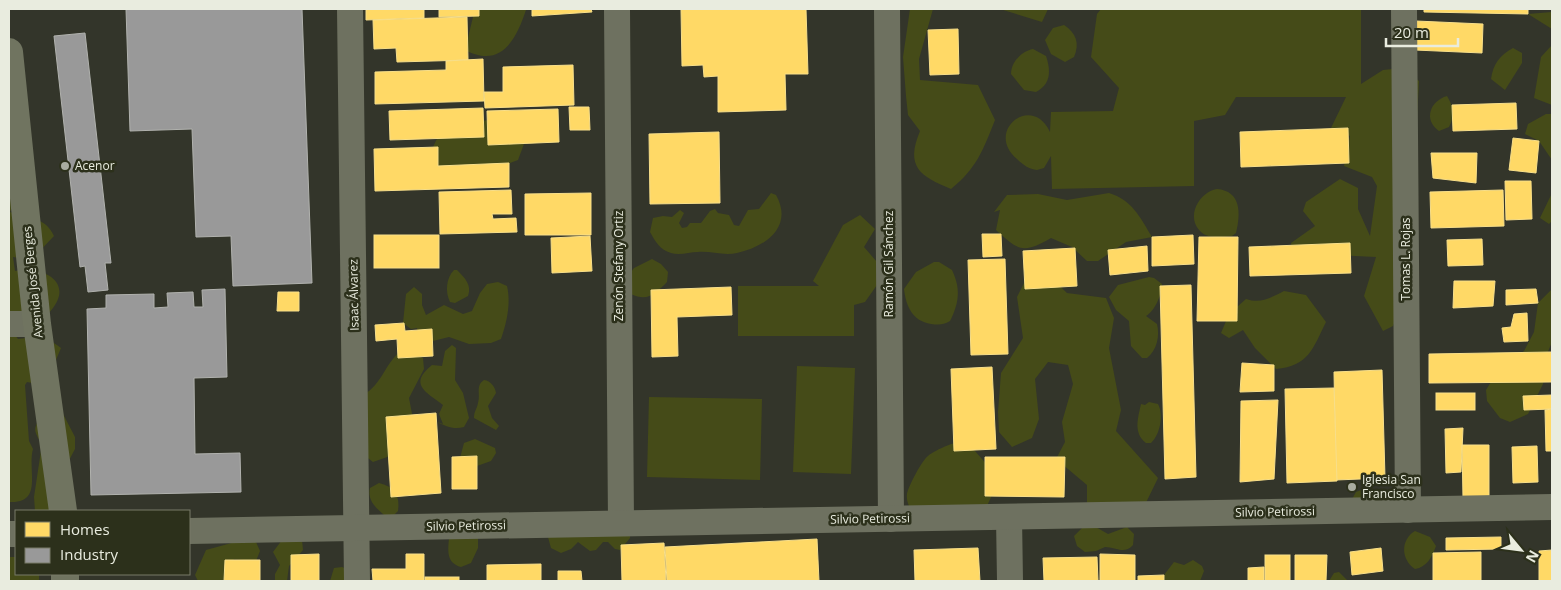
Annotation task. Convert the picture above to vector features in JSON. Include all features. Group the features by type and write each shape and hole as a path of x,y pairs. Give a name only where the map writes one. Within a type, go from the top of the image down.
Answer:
{"main road":[{"name":"Avenida José Berges","path":"9,52 37,324 63,510"}],"street":[{"name":"Isaac Álvarez","path":"350,9 357,581"},
{"name":"Zenón Stefany Ortiz","path":"617,9 621,524"},
{"name":"Ramón Gil Sánchez","path":"888,9 891,519"},
{"name":"Tomas L. Rojas","path":"1404,9 1408,510"},
{"path":"9,324 37,324"},
{"name":"Silvio Petirossi","path":"190,531 1552,507"},
{"path":"1009,517 1010,581"}],"green space":[{"path":"471,9 526,10 512,41 497,54 488,56 478,55 465,50 473,17"},
{"path":"910,9 933,9 919,59 920,80 978,85 995,120 983,149 973,166 951,189 931,180 918,169 915,162 914,153 920,131 908,115 903,57"},
{"path":"1000,9 1048,9 1042,22"},
{"path":"1101,9 1361,9 1361,84 1383,70 1403,68 1419,81 1408,287 1393,326 1383,331 1364,296 1376,257 1292,253 1291,243 1315,226 1303,211 1306,202 1340,179 1358,188 1358,209 1370,236 1377,186 1372,177 1344,166 1350,136 1331,128 1346,97 1236,97 1225,115 1194,121 1194,186 1052,189 1051,156 1044,168 1037,170 1031,169 1017,159 1008,148 1006,137 1008,128 1014,120 1023,116 1033,116 1042,121 1050,132 1051,112 1113,111 1119,88 1091,57 1097,14"},
{"path":"1552,12 1552,29 1528,14"},
{"path":"1064,25 1074,35 1077,43 1074,57 1065,62 1051,54 1045,40 1053,28"},
{"path":"1552,45 1552,105 1534,98 1541,57"},
{"path":"1513,48 1522,53 1522,63 1505,90 1491,79 1493,69 1498,60"},
{"path":"1033,49 1046,56 1049,67 1045,85 1036,92 1024,90 1011,74 1013,65 1018,58 1025,52"},
{"path":"9,86 19,192 10,212 41,221 54,236 31,260 13,257 15,271 34,270 43,273 57,282 59,290 58,298 49,313 15,335 18,339 46,339 61,348 53,367 61,410 75,437 75,449 65,468 62,510 35,510 34,497 42,444 35,428 40,414 40,407 37,384 27,382 25,385 29,441 33,449 32,484 27,498 9,502"},
{"path":"1447,96 1453,115 1449,127 1439,131 1431,122 1431,111 1436,102"},
{"path":"1546,114 1552,114 1552,160 1539,141 1525,134 1528,124"},
{"path":"494,119 524,144 518,160 476,176 434,168 429,159 428,147 433,147 442,128"},
{"path":"1217,189 1231,194 1237,204 1239,211 1238,225 1236,233 1232,236 1207,236 1196,226 1194,213 1196,206 1205,195"},
{"path":"771,193 776,195 781,206 779,226 774,234 766,240 747,250 732,254 695,252 674,254 667,252 661,247 650,232 653,218 672,217 680,210 684,213 679,223 682,228 687,227 690,223 701,223 710,211 715,209 718,213 729,215 734,225 739,226 748,210 759,209"},
{"path":"1109,193 1124,200 1135,210 1152,237 1126,242 1098,261 1087,261 1072,247 1051,238 1034,246 1022,248 1010,242 996,230 1000,210 994,212 1007,195 1038,194 1067,200"},
{"path":"1552,193 1552,221 1549,224 1540,218"},
{"path":"860,215 875,229 864,247 877,262 877,285 865,302 854,305 854,336 738,336 738,286 819,286 813,281 843,225"},
{"path":"652,259 661,264 668,272 667,282 651,296 642,297 631,294 628,276 634,268"},
{"path":"934,262 939,262 952,270 958,290 957,302 950,321 941,324 931,324 919,320 908,307 904,289 916,272"},
{"path":"1039,266 1067,293 1106,298 1114,318 1109,348 1121,410 1116,431 1158,478 1140,515 1087,504 1087,485 1056,459 1065,442 1062,422 1073,384 1068,365 1048,362 1035,379 1039,419 1032,438 1012,447 999,432 998,412 1001,373 1023,338 1017,297 1025,281"},
{"path":"454,270 457,270 463,276 469,288 468,296 455,303 450,302 447,290 449,277"},
{"path":"1149,277 1162,284 1157,302 1146,316 1157,324 1158,338 1150,355 1147,358 1142,358 1131,346 1129,321 1116,310 1109,297 1118,285"},
{"path":"498,282 507,286 509,299 507,319 501,339 491,343 469,344 449,337 429,342 419,338 417,328 411,329 403,323 406,294 414,287 422,294 422,305 426,315 444,305 463,314 472,311 480,293 487,284"},
{"path":"1552,289 1552,342 1547,354 1543,384 1528,414 1510,422 1500,418 1487,401 1486,390 1497,372 1524,351 1534,332 1538,303"},
{"path":"1284,291 1306,295 1326,322 1313,348 1303,360 1287,367 1276,369 1255,348 1243,330 1229,338 1221,333 1229,314 1246,299 1261,301"},
{"path":"452,345 456,348 455,380 463,393 469,418 464,427 460,428 450,427 437,422 443,424 439,414 443,405 426,392 420,383 421,377 432,365 442,366 445,351"},
{"path":"403,349 423,358 424,369 409,398 413,419 393,455 373,462 364,455 363,395 375,385 392,360"},
{"path":"797,366 855,368 851,474 793,472"},
{"path":"484,380 491,383 496,393 488,406 492,418 499,426 496,430 474,418 479,400 479,388"},
{"path":"649,397 762,399 760,480 647,477"},
{"path":"1149,402 1158,404 1161,419 1157,435 1151,443 1146,443 1139,435 1138,420 1141,404 1145,405"},
{"path":"475,439 495,448 496,453 491,461 477,466 460,458 464,443"},
{"path":"955,443 975,451 996,475 996,486 987,506 912,512 907,501 907,494 925,458 945,446"},
{"path":"379,483 393,489 397,496 398,511 394,515 384,515 375,507 371,500 370,488"},
{"path":"1361,490 1397,495 1398,501 1351,501 1356,492"},
{"path":"1084,526 1094,526 1108,534 1127,527 1134,534 1133,545 1126,550 1105,547 1096,551 1085,552 1077,546 1074,536"},
{"path":"630,528 630,538 620,550 615,549 608,542 603,542 596,550 590,551 578,542 571,549 561,553 551,548 546,530"},
{"path":"1415,531 1430,537 1436,546 1428,561 1423,566 1415,569 1407,561 1404,550 1407,539"},
{"path":"449,538 478,538 478,548 471,563 461,567 450,559"},
{"path":"246,539 256,542 260,551 256,561 247,567 243,560 234,559 223,581 198,581 195,575 206,550"},
{"path":"282,540 302,540 303,550 289,566 287,581 275,581 275,574 280,565 273,552"},
{"path":"9,557 15,557 15,575 39,575 39,581 9,581"},
{"path":"1193,560 1202,566 1204,571 1200,581 1165,581 1164,575 1174,562 1184,565"},
{"path":"342,567 347,569 347,581 330,581 334,568"},
{"path":"1339,572 1348,581 1329,581 1334,573"}],"building: Homes":[{"path":"366,9 424,9 424,18 366,20"},
{"path":"439,9 479,9 479,16 439,17"},
{"path":"532,9 591,9 592,12 532,16"},
{"path":"681,9 806,9 808,74 785,74 786,110 718,112 718,76 704,77 703,65 682,66"},
{"path":"1424,9 1528,9 1528,14 1424,12"},
{"path":"467,17 468,60 397,62 396,48 374,49 373,20"},
{"path":"1416,21 1483,24 1482,53 1415,50"},
{"path":"958,29 959,74 930,75 928,30"},
{"path":"483,59 484,101 375,104 375,72 446,70 446,61"},
{"path":"573,65 574,105 485,108 484,92 503,92 503,67"},
{"path":"1516,103 1517,129 1453,131 1452,105"},
{"path":"569,107 589,107 590,130 570,130"},
{"path":"483,108 484,137 390,140 389,111"},
{"path":"558,109 559,142 488,145 487,111"},
{"path":"1348,128 1349,163 1241,167 1240,132"},
{"path":"719,132 720,203 650,204 649,134"},
{"path":"1513,138 1539,141 1536,173 1509,170"},
{"path":"438,147 438,166 509,163 509,187 375,191 374,149"},
{"path":"1431,153 1477,153 1476,183 1433,178"},
{"path":"1505,181 1531,181 1532,219 1506,220"},
{"path":"511,190 512,214 492,214 493,219 516,218 517,232 440,234 439,192"},
{"path":"1503,190 1504,226 1431,228 1430,192"},
{"path":"591,193 591,235 525,235 525,194"},
{"path":"982,234 1001,234 1002,256 983,257"},
{"path":"374,235 439,235 439,268 374,268"},
{"path":"1193,235 1194,264 1152,266 1152,237"},
{"path":"590,236 592,271 552,273 551,238"},
{"path":"1199,237 1238,237 1237,321 1197,321"},
{"path":"1482,239 1483,265 1448,266 1447,240"},
{"path":"1350,243 1351,273 1250,276 1249,247"},
{"path":"1147,246 1148,271 1110,275 1108,250"},
{"path":"1075,248 1077,286 1025,289 1023,251"},
{"path":"1005,259 1008,354 971,355 968,260"},
{"path":"1454,281 1495,281 1493,306 1453,308"},
{"path":"1191,285 1196,477 1165,479 1160,286"},
{"path":"731,287 732,315 677,317 678,356 652,357 651,290"},
{"path":"1536,289 1538,303 1506,305 1506,290"},
{"path":"278,292 299,292 299,311 277,311"},
{"path":"1527,313 1528,341 1504,342 1502,328 1511,327 1514,314"},
{"path":"404,323 405,331 432,329 433,356 398,358 397,339 376,341 375,325"},
{"path":"1552,352 1552,382 1429,383 1429,354"},
{"path":"1242,363 1274,365 1274,391 1240,392"},
{"path":"992,367 996,449 954,451 951,369"},
{"path":"1382,370 1385,478 1336,480 1334,372"},
{"path":"1334,388 1337,481 1287,483 1285,389"},
{"path":"1436,393 1475,393 1475,410 1436,410"},
{"path":"1552,395 1552,409 1524,410 1523,396"},
{"path":"1278,400 1274,479 1240,482 1241,401"},
{"path":"1552,409 1552,451 1546,451 1545,410"},
{"path":"436,413 441,493 391,497 386,417"},
{"path":"1463,428 1461,472 1446,473 1445,429"},
{"path":"1462,445 1489,445 1489,498 1463,498"},
{"path":"1537,446 1538,482 1513,483 1512,447"},
{"path":"477,456 477,489 452,489 452,457"},
{"path":"985,457 1065,457 1064,497 985,496"},
{"path":"1501,537 1501,549 1446,550 1446,538"},
{"path":"817,539 819,581 667,581 665,547"},
{"path":"664,543 666,581 622,581 621,545"},
{"path":"978,548 980,581 915,581 914,550"},
{"path":"1381,548 1383,571 1352,575 1350,552"},
{"path":"1552,550 1552,581 1539,581 1539,551"},
{"path":"1481,552 1481,581 1433,581 1433,553"},
{"path":"319,554 319,581 291,581 291,555"},
{"path":"406,554 424,554 424,581 373,581 372,569 406,569"},
{"path":"1100,554 1135,555 1135,581 1100,581"},
{"path":"1265,555 1290,555 1290,581 1265,581"},
{"path":"1295,555 1327,555 1326,581 1295,581"},
{"path":"1097,557 1098,581 1044,581 1043,558"},
{"path":"225,560 260,560 260,581 224,581"},
{"path":"541,564 541,581 487,581 487,565"},
{"path":"1264,567 1264,581 1248,581 1248,568"},
{"path":"558,571 581,571 582,581 558,581"},
{"path":"1164,575 1164,581 1138,581 1138,576"},
{"path":"425,577 459,577 459,581 425,581"}],"building: Industry":[{"path":"126,9 302,9 312,283 233,286 231,236 196,237 192,129 130,131"},
{"path":"85,33 111,263 105,263 108,290 88,292 85,266 80,267 54,36"},
{"path":"225,289 227,377 194,378 195,454 240,453 241,492 91,495 87,309 106,308 106,295 154,294 154,308 168,307 167,293 193,292 194,307 203,307 202,290"}],"place":[{"name":"Acenor","path":"65,166"},
{"name":"Iglesia San Francisco","path":"1352,487"}]}
